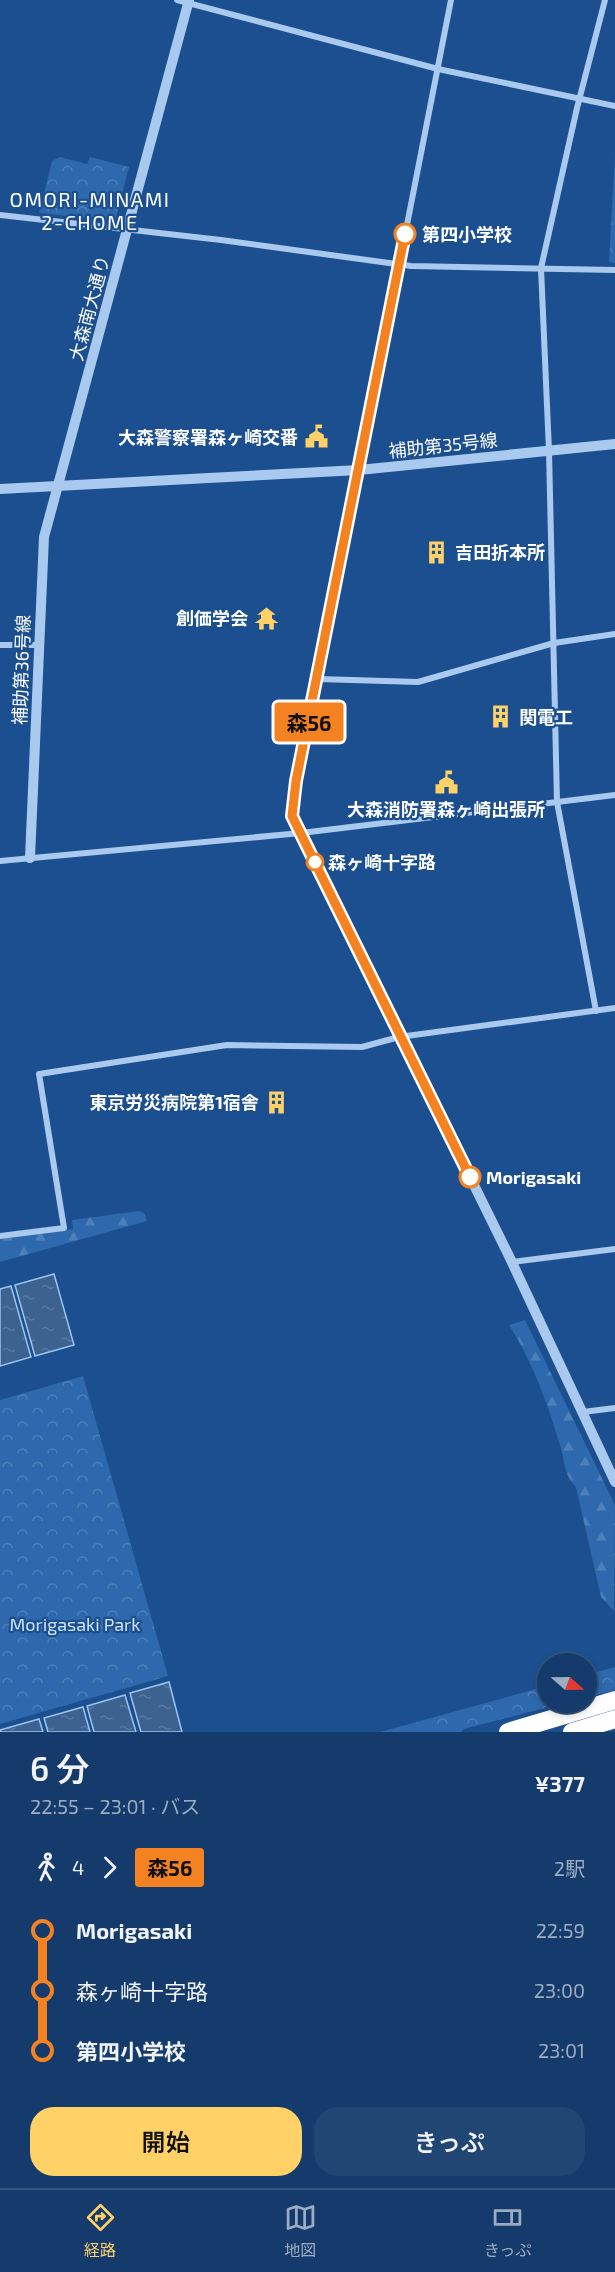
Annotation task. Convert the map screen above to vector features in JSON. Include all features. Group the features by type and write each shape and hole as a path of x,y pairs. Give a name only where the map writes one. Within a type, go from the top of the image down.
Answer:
{"highway":[{"path":"503,1732 615,1700"},
{"path":"572,1732 615,1719"}],"street":[{"path":"451,0 292,816 399,1037 512,1262 615,1482"},
{"path":"596,1011 558,802 549,451 541,268 579,99 605,0"},
{"path":"185,1 438,69 615,106"},
{"name":"大森南大通り","path":"59,486 185,1"},
{"path":"0,215 400,264 615,270"},
{"name":"補助第35号線","path":"0,489 359,470 615,444"},
{"name":"補助第36号線","path":"30,858 44,537 59,486"},
{"path":"318,679 418,682 554,643 615,634"},
{"path":"0,645 38,645"},
{"path":"0,861 301,833 615,795"},
{"path":"0,1236 64,1228 39,1074 227,1045 362,1047 399,1037 615,1008"},
{"path":"512,1262 615,1249"},
{"path":"583,1412 615,1408"}],"green space":[{"path":"615,154 615,263 609,262"},
{"path":"60,157 87,164 90,157 129,167 115,221 39,213 52,161"},
{"path":"139,1211 145,1214 147,1221 0,1262 0,1239 73,1229 72,1220"},
{"path":"525,1320 615,1505 614,1611 601,1597 576,1487 566,1472 545,1399 525,1353 509,1325"},
{"name":"Morigasaki Park","path":"83,1376 168,1676 0,1724 0,1400"},
{"path":"615,1667 615,1693 597,1698 597,1672"},
{"path":"537,1689 537,1713 540,1713 464,1732 380,1732"}],"water":[{"path":"54,1274 74,1345 35,1356 15,1285"},
{"path":"11,1286 31,1357 0,1366 0,1289"},
{"path":"169,1682 182,1732 141,1732 130,1693"},
{"path":"125,1695 136,1732 94,1732 87,1706"},
{"path":"83,1707 90,1732 48,1732 44,1718"},
{"path":"39,1719 43,1732 1,1732 0,1730"}],"pier":[{"path":"615,1690 615,1727 599,1732 461,1732 464,1729 537,1710 537,1713 597,1713 597,1695"}],"bus line":[{"name":"森56","path":"405,234 296,781 292,816 470,1177"}],"place":[{"name":"第四小学校","path":"405,234"},
{"name":"大森警察署森ヶ崎交番","path":"316,437"},
{"name":"吉田折本所","path":"437,552"},
{"name":"創価学会","path":"266,618"},
{"name":"関電工","path":"501,717"},
{"name":"大森消防署森ヶ崎出張所","path":"446,783"},
{"name":"森ヶ崎十字路","path":"315,862"},
{"name":"東京労災病院第1宿舎","path":"277,1102"},
{"name":"Morigasaki","path":"470,1177"}],"district":[{"name":"OMORI-MINAMI 2-CHOME","path":"90,210"}]}
